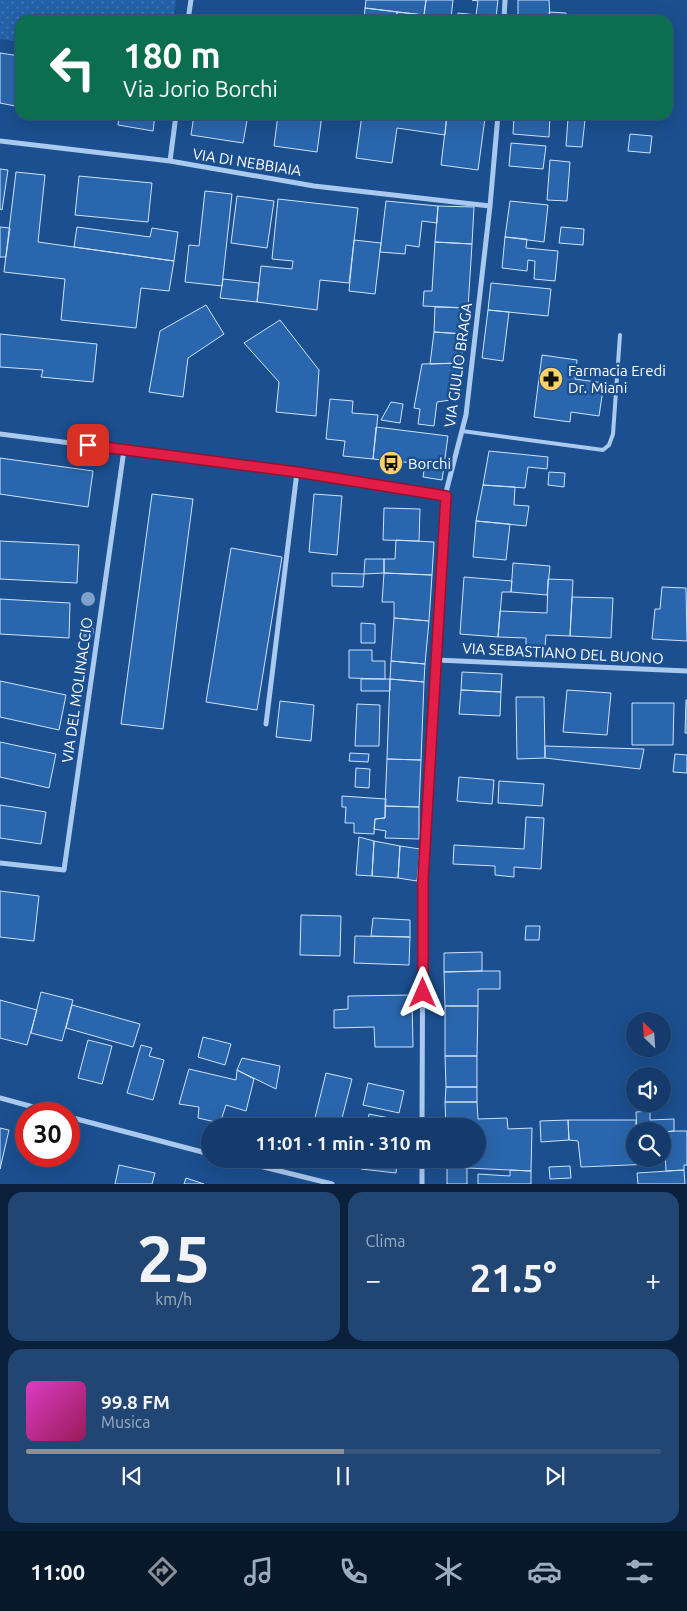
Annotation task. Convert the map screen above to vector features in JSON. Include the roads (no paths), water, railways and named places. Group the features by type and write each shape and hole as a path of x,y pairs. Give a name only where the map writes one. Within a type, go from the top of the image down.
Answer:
{"street":[{"path":"188,15 190,0"},
{"path":"504,15 505,0"},
{"path":"170,162 175,120"},
{"name":"VIA GIULIO BRAGA","path":"422,1118 423,880 446,496 466,415 490,206 498,120"},
{"name":"VIA DI NEBBIAIA","path":"0,141 170,162 314,186 490,206"},
{"path":"0,434 297,472 446,496"},
{"name":"VIA DEL MOLINACCIO","path":"0,863 64,870 124,450"},
{"path":"266,724 297,472"},
{"name":"VIA SEBASTIANO DEL BUONO","path":"437,660 687,671"},
{"path":"0,1098 15,1102"},
{"path":"80,1119 201,1152"},
{"path":"267,1168 332,1184"},
{"path":"422,1168 422,1184"}],"lane":[{"path":"462,431 603,450 609,445 613,434 620,334"}],"place":[{"name":"Farmacia Eredi Dr. Miani","path":"551,379"},
{"name":"Borchi","path":"391,463"}]}
